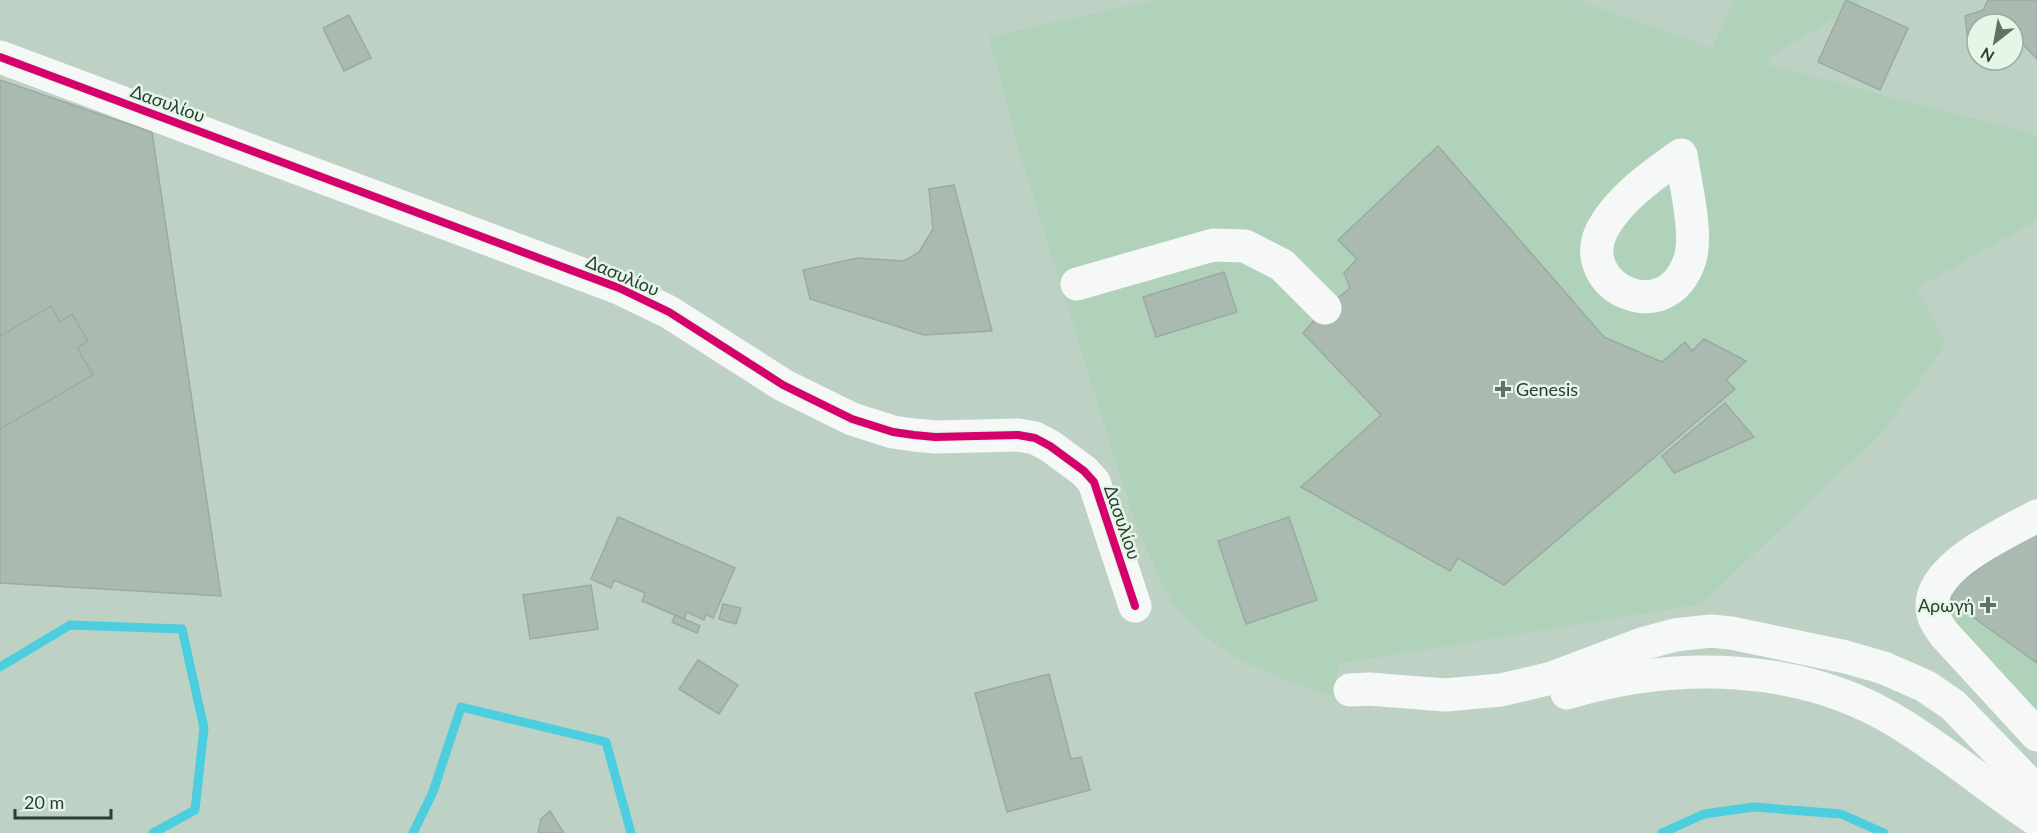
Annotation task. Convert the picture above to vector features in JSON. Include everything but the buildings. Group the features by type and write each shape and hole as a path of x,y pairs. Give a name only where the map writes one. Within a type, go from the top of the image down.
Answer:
{"street":[{"name":"Δασυλίου","path":"0,57 628,292 669,312 766,376 852,419 893,432 914,435 935,437 1018,435 1042,442 1078,466 1094,482 1135,606"},
{"path":"1077,284 1213,245 1245,246 1281,265 1325,308"},
{"path":"2037,516 1963,559 1937,586 1932,603 1932,613 1944,634 2037,735"},
{"path":"1350,690 1359,688 1445,695 1493,692 1552,678 1642,644 1675,635 1711,631 1739,635 1846,657 1884,669 1925,686 1958,709 2037,792"},
{"path":"1465,708 1529,702 1610,682 1672,673 1725,674 1792,680 1812,684 1851,698 1899,723 2037,820"}],"shaded area":[{"name":"Genesis","path":"1154,0 1577,0 1712,48 1734,0 1866,0 1772,55 1767,65 2037,135 2037,220 1917,288 1946,344 1881,434 1701,604 1338,664 1335,697 1277,677 1229,654 1192,626 1173,603 1162,584 1136,524 1119,472 1021,157 989,37"},
{"name":"Αρωγή","path":"2037,507 2037,719 2005,688 1936,596 1931,561"}],"waterway":[{"path":"0,667 70,625 182,629 204,728 195,810 153,833"},
{"path":"413,833 433,792 461,707 606,742 631,833"},
{"path":"1662,833 1704,814 1754,807 1841,814 1884,833"}],"cycle path":[{"path":"0,57 619,288 669,312 783,385 852,419 893,432 914,435 935,437 1018,435 1035,438 1084,471 1094,482 1135,606"}],"place":[{"name":"Genesis","path":"1503,389"},
{"name":"Αρωγή","path":"1988,605"}]}
